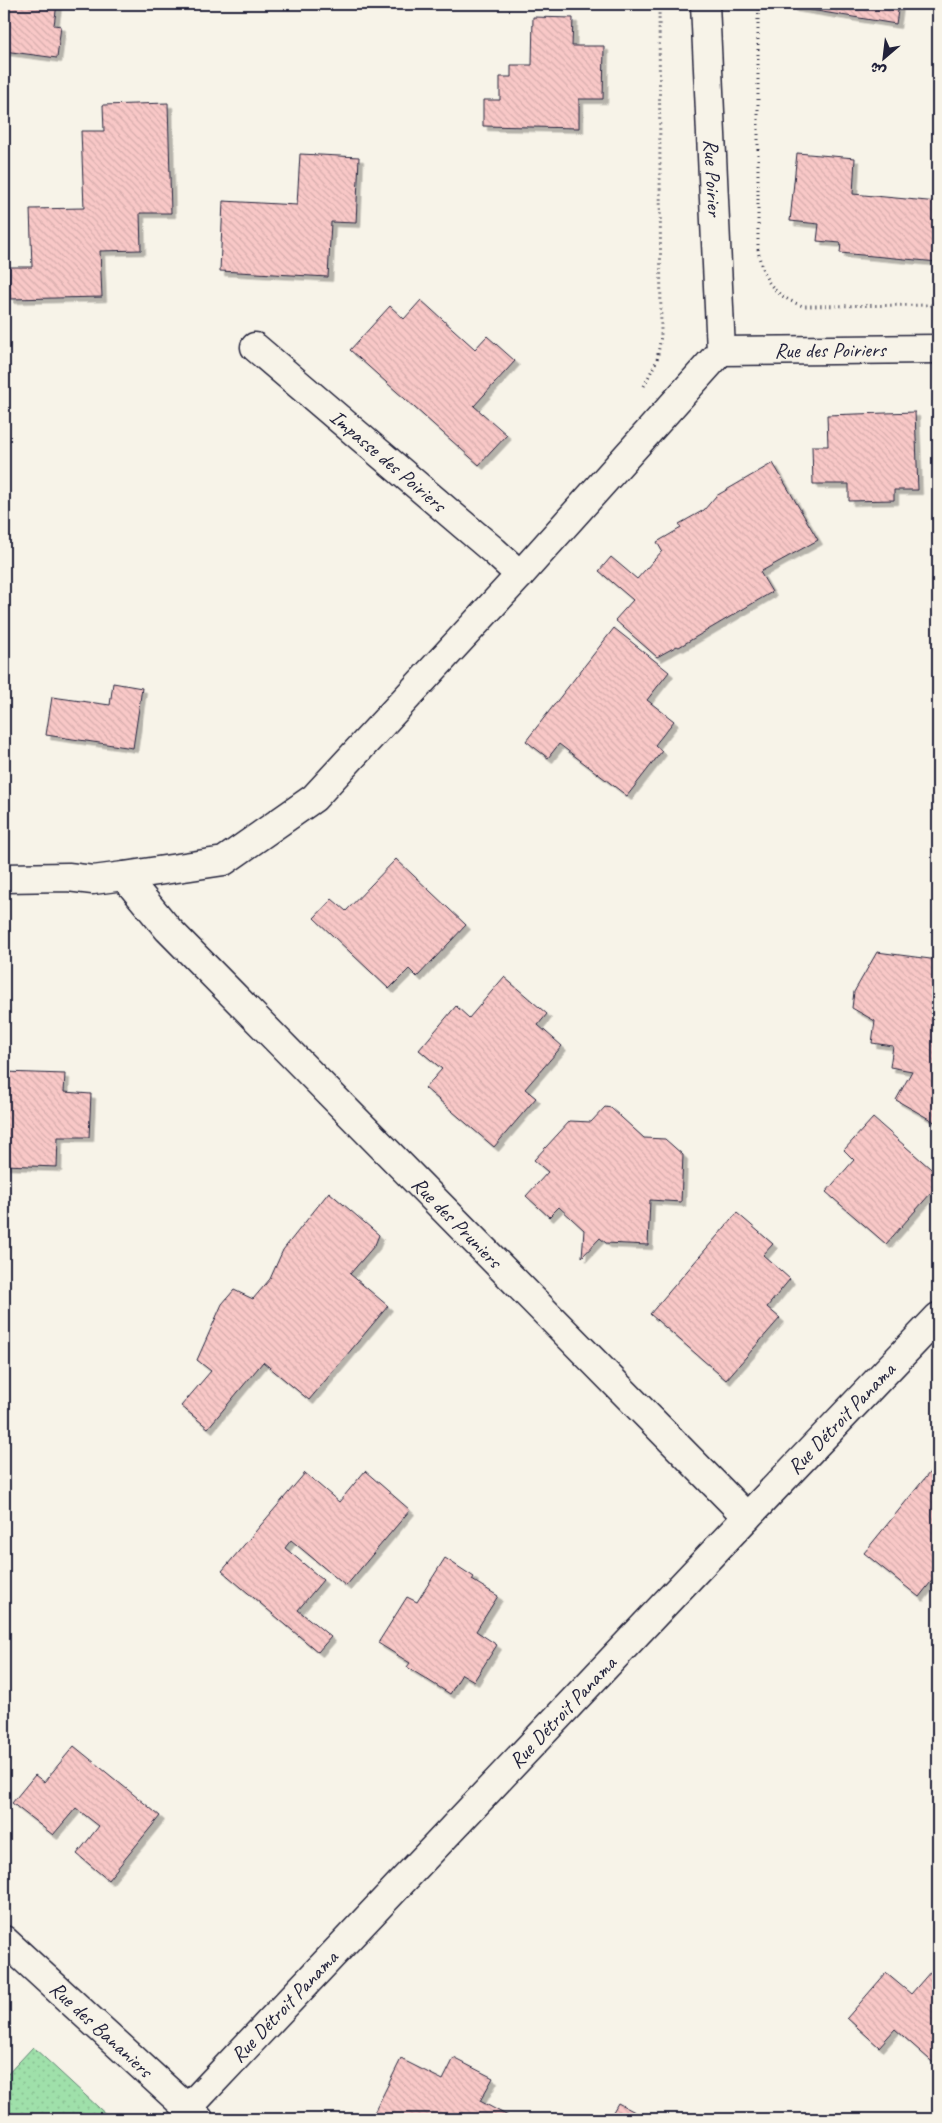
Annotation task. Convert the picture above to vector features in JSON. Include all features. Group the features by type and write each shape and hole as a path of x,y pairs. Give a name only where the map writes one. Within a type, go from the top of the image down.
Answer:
{"street":[{"name":"Rue Poirier","path":"704,4 721,351"},
{"name":"Impasse des Poiriers","path":"255,347 520,575"},
{"name":"Rue des Poiriers","path":"721,351 938,349"},
{"path":"4,878 68,877 93,880 224,861 314,798 520,575 721,351"},
{"name":"Rue des Pruniers","path":"124,876 168,929 747,1516"},
{"name":"Rue Détroit Panama","path":"194,2114 747,1516 938,1317"},
{"name":"Rue des Bananiers","path":"4,1940 194,2114"}],"path":[{"path":"639,393 649,378 657,360 661,336 659,4"},
{"path":"758,4 758,249 760,265 767,280 783,297 803,306 938,304"}],"green space":[{"path":"33,2047 111,2119 4,2119 4,2078"}],"building":[{"path":"4,4 57,4 54,25 61,26 57,58 4,51"},
{"path":"793,4 899,4 896,24 792,7"},
{"path":"533,17 573,18 572,46 604,46 603,99 579,99 579,128 483,126 483,100 500,100 500,77 511,77 511,65 532,65"},
{"path":"168,103 171,213 140,213 141,250 100,251 102,297 10,299 9,267 32,267 30,209 84,208 81,131 104,131 103,105"},
{"path":"797,153 855,158 853,194 938,202 938,262 840,253 841,243 817,241 819,224 790,221"},
{"path":"300,154 359,157 356,223 331,222 328,277 220,271 223,201 297,205"},
{"path":"421,300 475,349 487,336 515,361 474,406 507,435 479,465 350,350 390,306 404,319"},
{"path":"915,412 918,490 894,490 894,500 849,501 849,484 813,484 812,446 828,446 827,415"},
{"path":"773,463 818,540 760,572 772,592 679,647 677,646 657,657 615,620 633,600 599,571 611,557 637,579 662,551 657,542 681,528 679,524 704,510 716,496"},
{"path":"614,628 669,672 647,700 674,721 655,745 662,751 627,796 559,744 548,758 526,741"},
{"path":"113,683 142,688 133,748 46,735 52,697 110,705"},
{"path":"396,859 466,925 417,977 409,969 389,989 314,918 332,899 346,911"},
{"path":"877,952 938,960 934,1000 938,1002 938,1124 896,1100 912,1071 890,1067 893,1046 872,1043 875,1021 852,1008 854,992"},
{"path":"504,977 547,1014 538,1025 562,1046 525,1089 536,1098 494,1147 425,1088 442,1069 419,1050 456,1006 469,1018"},
{"path":"4,1072 65,1074 64,1092 91,1094 89,1137 58,1137 57,1167 4,1165"},
{"path":"605,1107 611,1108 644,1138 665,1139 683,1155 681,1202 650,1200 648,1245 606,1243 600,1238 582,1257 584,1230 559,1207 549,1217 526,1196 548,1172 534,1160 570,1121 591,1122"},
{"path":"873,1118 938,1175 938,1185 886,1244 826,1192 854,1160 844,1150"},
{"path":"329,1192 379,1235 375,1245 350,1274 388,1306 309,1400 263,1362 208,1428 181,1406 211,1371 197,1360 222,1304 234,1290 253,1299 270,1279 283,1250"},
{"path":"737,1213 773,1244 763,1255 790,1279 767,1307 780,1318 726,1380 650,1314"},
{"path":"938,1462 938,1573 919,1597 864,1553"},
{"path":"365,1471 410,1510 346,1586 291,1540 285,1548 323,1580 298,1610 331,1637 318,1652 222,1571 305,1473 339,1502"},
{"path":"445,1558 474,1577 472,1580 498,1596 476,1631 497,1645 474,1681 462,1674 450,1694 407,1667 410,1663 378,1643 407,1597 417,1602"},
{"path":"74,1746 160,1816 108,1880 77,1854 99,1826 76,1808 53,1835 12,1803 35,1775 44,1782"},
{"path":"938,1963 938,2067 895,2029 879,2047 847,2018 886,1973 911,1994"},
{"path":"454,2058 493,2078 480,2101 508,2116 506,2119 371,2119 401,2059 443,2080"},
{"path":"618,2103 648,2119 609,2119"}]}
